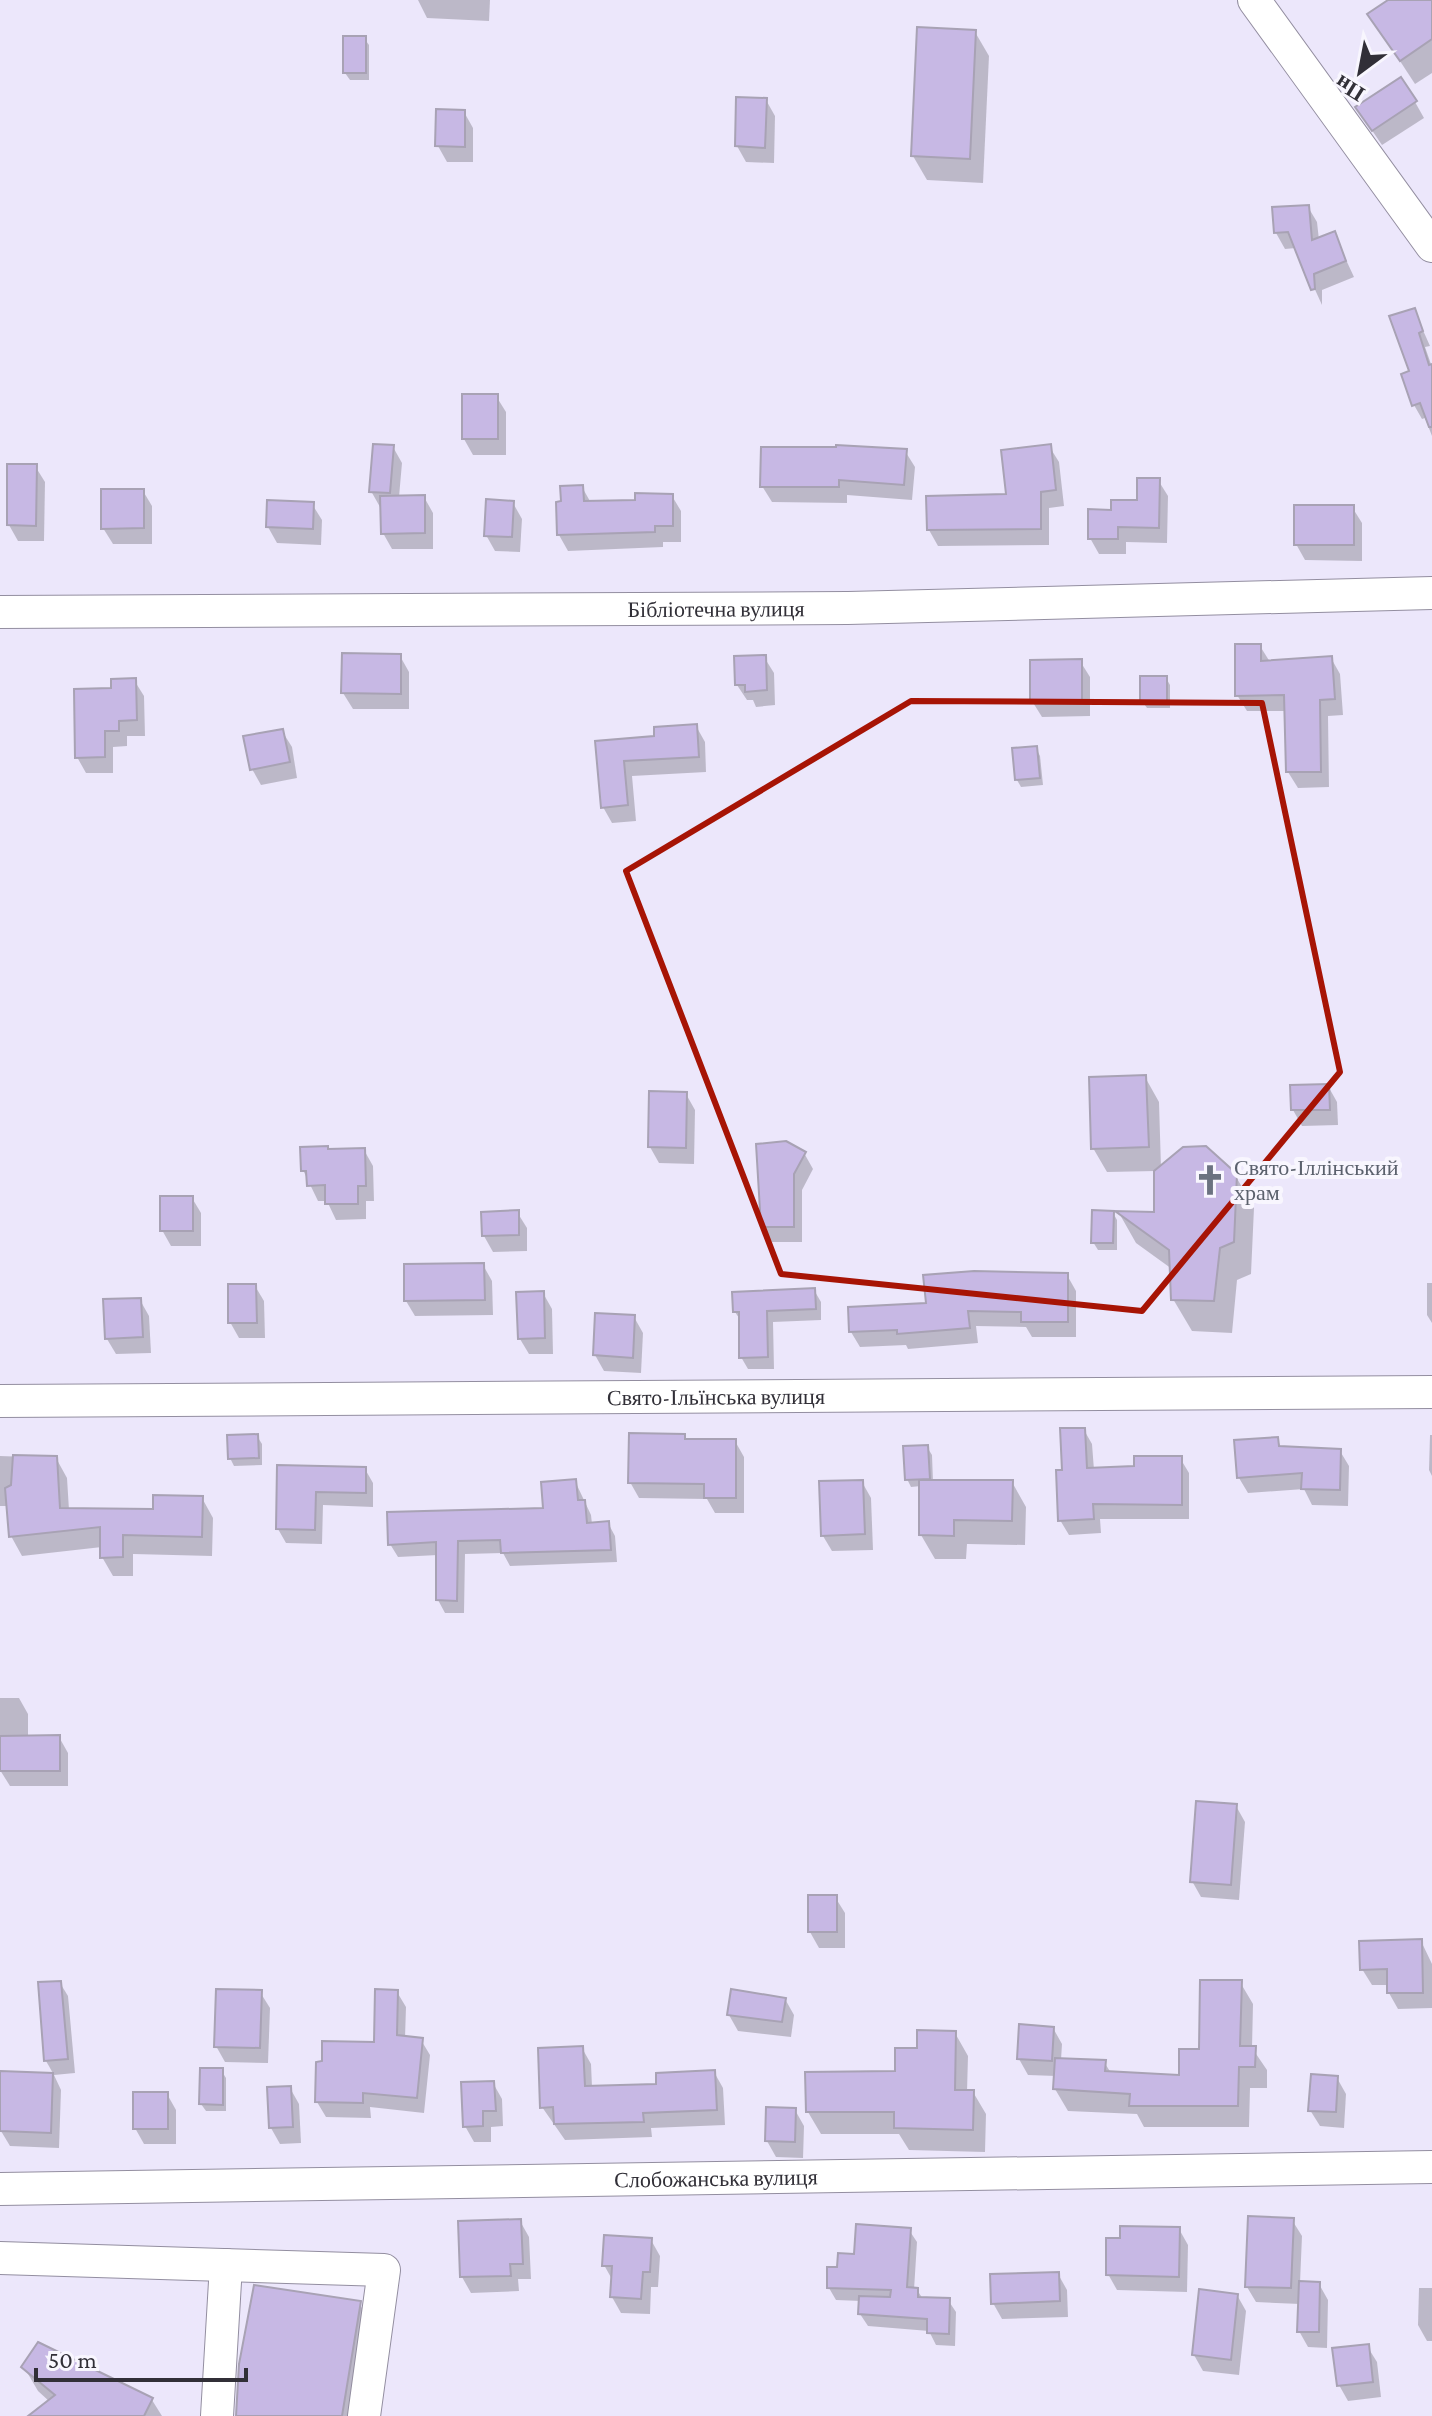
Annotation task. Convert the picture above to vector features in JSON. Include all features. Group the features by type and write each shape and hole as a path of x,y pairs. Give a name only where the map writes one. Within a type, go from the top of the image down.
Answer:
{"street":[{"path":"1254,0 1432,246"},
{"name":"Бібліотечна вулиця","path":"0,612 848,608 1432,593"},
{"name":"Свято-Ільїнська вулиця","path":"0,1401 1432,1392"},
{"name":"Слобожанська вулиця","path":"0,2189 1432,2167"},
{"path":"0,2258 384,2270 364,2416"},
{"path":"217,2416 226,2265"}],"highlighted area":[{"path":"911,701 1262,703 1340,1072 1142,1311 781,1274 626,871"}],"building":[{"path":"1388,0 1432,0 1432,39 1400,61 1367,14"},
{"path":"917,27 976,30 970,159 911,156"},
{"path":"343,36 366,36 366,73 343,73"},
{"path":"1401,77 1417,101 1372,131 1355,107"},
{"path":"736,97 767,98 765,148 735,146"},
{"path":"436,109 465,110 465,147 435,146"},
{"path":"1309,205 1312,240 1335,231 1346,261 1314,274 1315,289 1311,290 1288,232 1274,233 1272,207"},
{"path":"1415,308 1423,331 1419,333 1429,365 1432,364 1432,427 1429,427 1420,403 1412,406 1401,374 1409,371 1389,316"},
{"path":"462,394 498,394 498,439 462,439"},
{"path":"373,444 394,445 390,493 369,492"},
{"path":"1051,444 1056,490 1041,492 1041,529 927,530 926,496 1006,494 1001,450"},
{"path":"836,445 907,449 904,485 839,480 839,487 760,487 761,447"},
{"path":"7,464 37,464 36,526 7,525"},
{"path":"1137,478 1160,478 1159,528 1118,527 1118,539 1088,539 1088,509 1111,510 1111,500 1137,500"},
{"path":"583,485 584,501 635,500 635,493 673,494 673,526 655,526 655,532 557,535 556,502 561,501 560,486"},
{"path":"101,489 144,489 144,528 101,529"},
{"path":"425,495 425,533 381,534 380,496"},
{"path":"486,499 514,501 512,537 484,536"},
{"path":"267,500 314,502 313,529 266,527"},
{"path":"1294,505 1354,505 1354,545 1294,545"},
{"path":"1235,644 1261,644 1261,661 1332,656 1335,699 1320,700 1321,772 1286,772 1284,695 1235,696"},
{"path":"342,653 401,654 401,694 341,693"},
{"path":"766,655 767,690 745,692 745,685 735,685 734,656"},
{"path":"1082,659 1082,701 1030,702 1030,660"},
{"path":"1140,676 1167,676 1167,702 1140,702"},
{"path":"136,678 137,720 119,721 119,731 105,731 105,757 75,758 74,689 111,688 111,679"},
{"path":"697,724 699,757 624,761 628,805 601,808 595,741 654,736 654,727"},
{"path":"283,729 290,762 250,770 243,736"},
{"path":"1037,746 1040,778 1015,780 1012,748"},
{"path":"1146,1075 1149,1147 1091,1149 1089,1077"},
{"path":"1329,1084 1330,1110 1291,1110 1290,1085"},
{"path":"649,1091 687,1092 686,1148 648,1147"},
{"path":"786,1141 806,1152 794,1174 794,1227 761,1227 756,1144"},
{"path":"328,1146 328,1149 365,1148 366,1186 358,1186 358,1204 325,1204 325,1185 307,1186 306,1171 301,1171 300,1147"},
{"name":"Свято-Іллінський храм","path":"1206,1146 1237,1174 1234,1242 1220,1248 1214,1301 1171,1300 1169,1250 1115,1211 1154,1212 1154,1171 1183,1147"},
{"path":"160,1196 193,1196 193,1231 160,1231"},
{"path":"519,1210 519,1235 482,1236 481,1212"},
{"path":"1092,1210 1114,1211 1113,1243 1091,1243"},
{"path":"484,1263 485,1300 404,1301 404,1264"},
{"path":"974,1271 1068,1273 1068,1322 1021,1322 1021,1312 968,1311 970,1328 897,1334 897,1330 849,1332 848,1307 926,1303 923,1275"},
{"path":"228,1284 256,1284 257,1323 228,1323"},
{"path":"815,1288 816,1309 767,1311 768,1357 739,1358 739,1312 733,1312 732,1292"},
{"path":"544,1291 545,1338 518,1339 516,1292"},
{"path":"141,1298 143,1337 105,1339 103,1299"},
{"path":"595,1313 635,1315 633,1358 593,1355"},
{"path":"1060,1428 1085,1428 1087,1468 1134,1466 1134,1456 1182,1456 1182,1505 1093,1504 1094,1519 1058,1521 1056,1470 1062,1470"},
{"path":"629,1433 685,1434 685,1439 736,1439 736,1498 704,1498 704,1484 628,1483"},
{"path":"258,1434 259,1458 228,1459 227,1435"},
{"path":"1278,1437 1279,1446 1341,1449 1340,1490 1301,1489 1302,1473 1237,1478 1234,1440"},
{"path":"928,1445 930,1479 905,1480 903,1446"},
{"path":"13,1455 57,1456 60,1508 153,1509 153,1495 203,1496 202,1537 123,1535 123,1557 100,1558 100,1527 9,1537 5,1488 11,1485"},
{"path":"277,1465 366,1467 366,1493 316,1492 315,1530 276,1529"},
{"path":"576,1479 578,1500 585,1500 587,1523 609,1521 611,1550 501,1553 500,1540 458,1541 457,1601 436,1600 436,1542 388,1545 387,1512 543,1508 541,1482"},
{"path":"863,1480 865,1534 821,1536 819,1481"},
{"path":"919,1480 1013,1480 1012,1521 954,1520 954,1536 919,1535"},
{"path":"60,1735 60,1771 0,1771 0,1736"},
{"path":"1196,1801 1237,1804 1231,1885 1190,1882"},
{"path":"808,1895 837,1895 837,1932 808,1932"},
{"path":"1422,1939 1423,1993 1387,1993 1387,1969 1360,1970 1359,1941"},
{"path":"1200,1980 1242,1980 1240,2046 1256,2046 1255,2067 1239,2067 1238,2106 1129,2106 1130,2094 1053,2089 1055,2058 1106,2060 1105,2071 1179,2075 1179,2049 1199,2049"},
{"path":"61,1981 68,2059 44,2061 38,1982"},
{"path":"216,1989 262,1990 260,2048 214,2047"},
{"path":"375,1989 398,1990 397,2035 423,2038 417,2098 363,2093 363,2103 315,2102 316,2062 322,2061 322,2041 374,2042"},
{"path":"731,1989 786,1998 782,2022 727,2015"},
{"path":"1019,2024 1054,2027 1052,2061 1017,2059"},
{"path":"917,2030 956,2031 955,2090 974,2090 973,2130 894,2128 894,2112 806,2112 805,2072 895,2071 895,2048 917,2048"},
{"path":"583,2046 585,2086 656,2084 656,2073 715,2070 717,2110 643,2113 644,2122 554,2124 553,2107 540,2108 538,2048"},
{"path":"200,2068 223,2068 223,2105 199,2104"},
{"path":"0,2071 53,2073 51,2133 0,2131"},
{"path":"1311,2074 1338,2076 1336,2112 1308,2111"},
{"path":"494,2081 496,2111 483,2111 483,2126 463,2127 461,2082"},
{"path":"291,2086 293,2127 269,2128 267,2087"},
{"path":"133,2092 168,2092 168,2129 133,2129"},
{"path":"766,2107 796,2108 795,2142 765,2141"},
{"path":"1248,2216 1294,2218 1291,2288 1245,2287"},
{"path":"521,2219 523,2264 510,2264 511,2276 460,2277 458,2221"},
{"path":"856,2224 911,2228 907,2287 918,2288 918,2297 950,2298 949,2334 927,2333 927,2319 858,2314 859,2296 890,2297 891,2290 827,2288 827,2267 837,2267 838,2253 854,2254"},
{"path":"1120,2226 1180,2227 1179,2277 1106,2275 1106,2238 1120,2238"},
{"path":"604,2235 652,2238 650,2272 643,2272 641,2299 610,2297 612,2266 602,2266"},
{"path":"1059,2272 1060,2301 991,2304 990,2274"},
{"path":"1299,2281 1320,2282 1319,2332 1297,2332"},
{"path":"254,2285 361,2301 342,2416 236,2416 239,2364"},
{"path":"1199,2289 1238,2294 1231,2360 1192,2355"},
{"path":"38,2342 153,2398 144,2416 28,2416 55,2395 21,2367"},
{"path":"1369,2344 1373,2382 1337,2386 1332,2348"}],"place":[{"name":"Свято-Іллінський храм","path":"1210,1180"}]}
